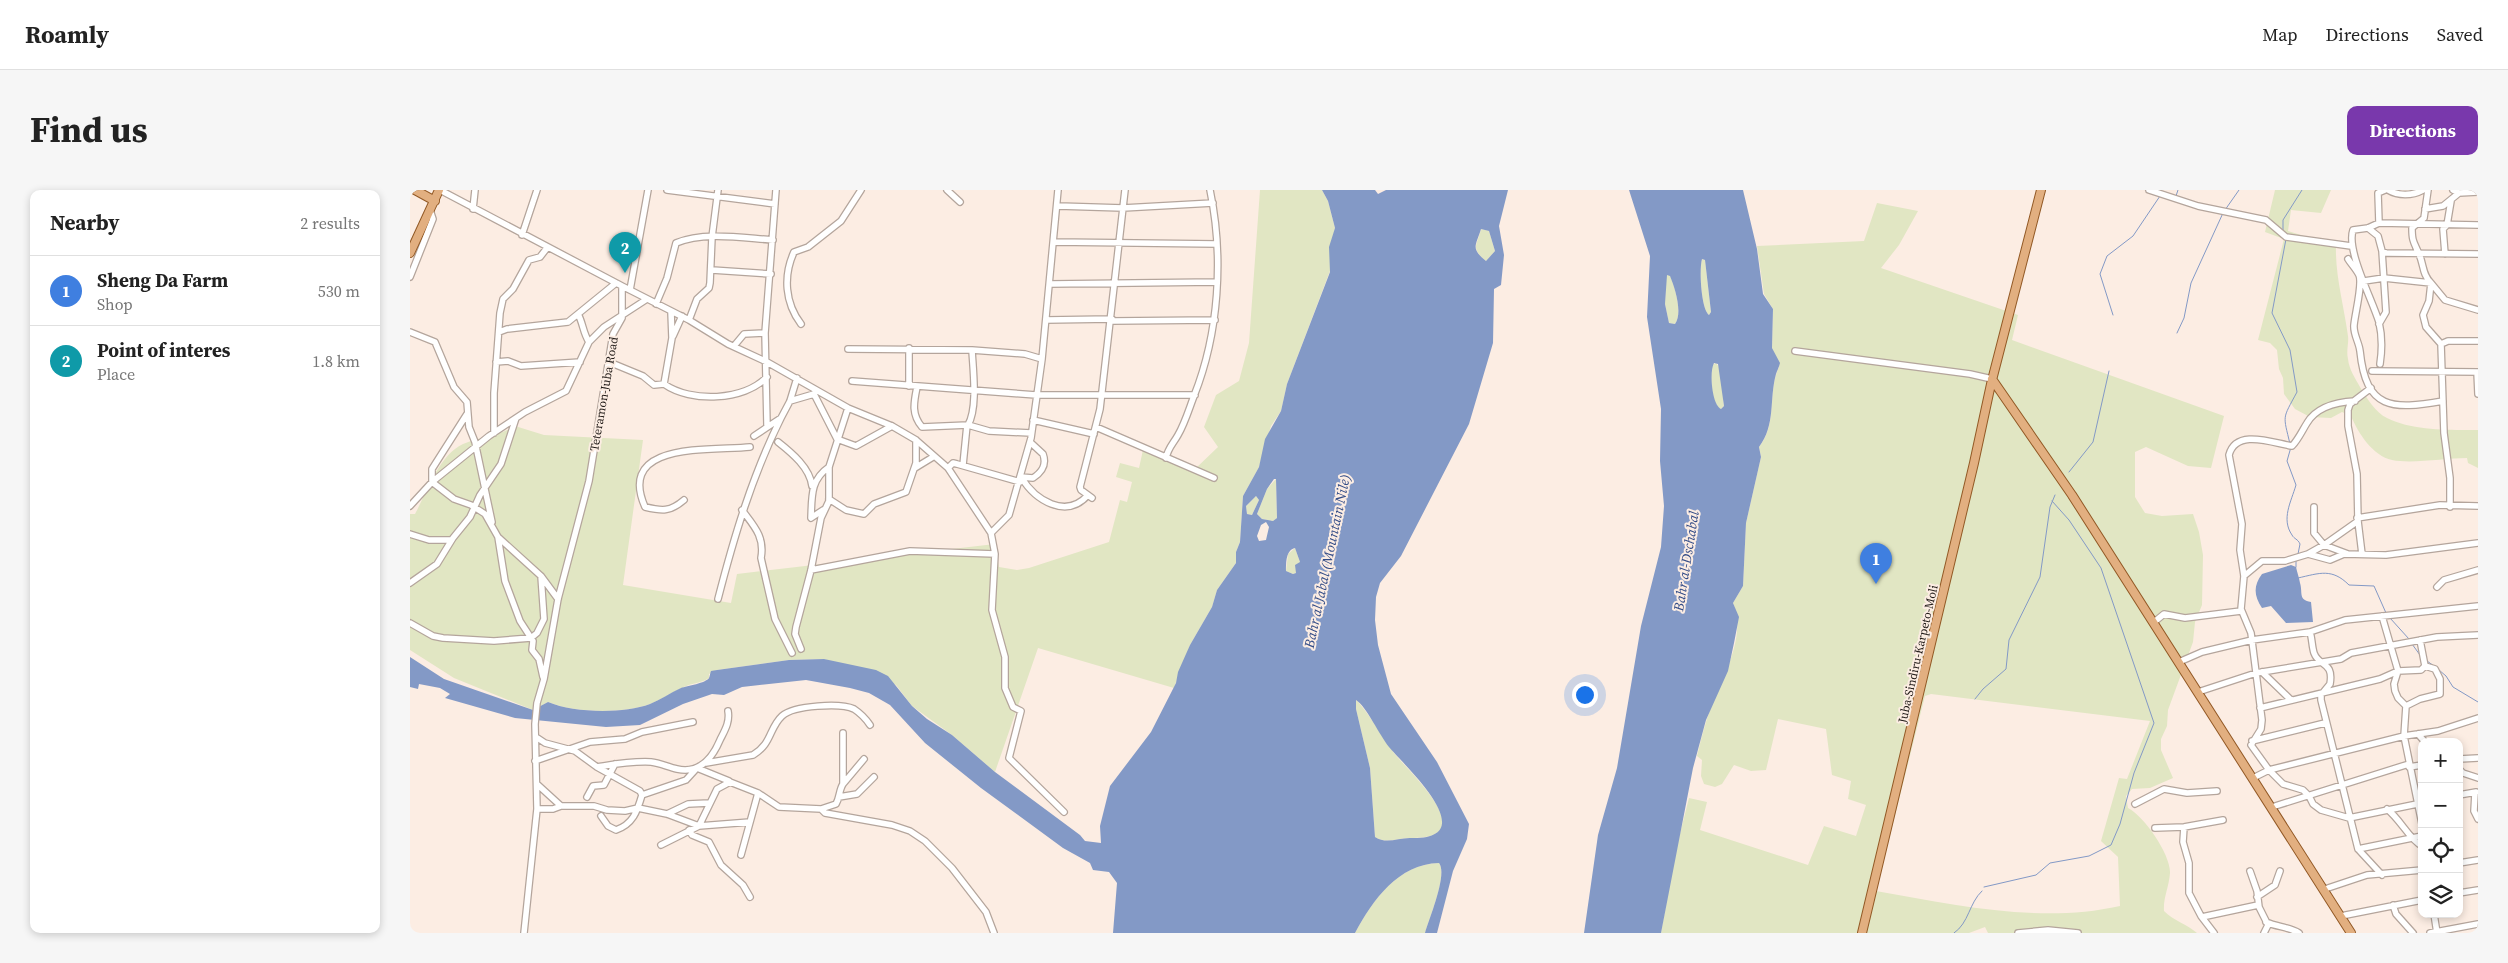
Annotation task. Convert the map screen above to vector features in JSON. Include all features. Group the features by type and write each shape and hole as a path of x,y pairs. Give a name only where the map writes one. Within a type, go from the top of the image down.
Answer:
{"main road":[{"path":"415,190 435,201"},
{"path":"410,253 440,190"},
{"name":"Juba-Sindiru-Karpeto-Moli","path":"1862,933 1992,380 2041,190"},
{"path":"1992,380 2062,480 2351,933"}],"street":[{"path":"440,190 522,235 682,316 734,346 797,378 815,393 892,426 916,440 933,457 948,468 991,533 995,554 992,610 1005,657 1005,688 1013,707 1021,711 1009,758 1064,812"},
{"path":"473,209 475,190"},
{"path":"522,235 537,190"},
{"path":"630,290 648,190"},
{"path":"667,190 717,198 775,204"},
{"path":"689,320 697,299 709,288 712,270 712,237 718,190"},
{"path":"767,425 765,333 776,190"},
{"path":"801,324 795,317 787,293 786,280 792,257 796,250 808,247 841,221 861,190"},
{"path":"947,190 960,202"},
{"path":"991,533 1009,515 1030,442 1042,359 1058,206 1058,190"},
{"path":"1020,480 1037,498 1066,507 1077,504 1090,496 1081,490 1080,487 1096,427 1102,394 1112,320 1125,190"},
{"path":"1166,458 1169,446 1179,434 1195,395 1215,320 1217,244 1210,190"},
{"path":"2149,190 2183,203 2266,220 2286,237 2351,246"},
{"path":"2379,223 2378,192 2387,190 2394,194 2416,194 2422,190"},
{"path":"2428,190 2424,218 2412,228 2413,244 2419,254 2424,276 2445,300 2478,310"},
{"path":"2445,254 2443,229 2447,225 2451,201 2456,191 2478,192"},
{"path":"2425,210 2443,206 2451,201"},
{"path":"1058,206 1123,208 1213,203"},
{"path":"410,277 433,219 430,210"},
{"path":"2380,364 2379,324 2351,246 2350,238 2353,230 2368,228 2379,223 2415,225 2478,224"},
{"path":"2368,228 2378,236 2382,251 2386,312 2379,324"},
{"path":"656,304 668,278 676,243 690,239 712,237 773,240"},
{"path":"1054,242 1217,244"},
{"path":"494,433 496,362 503,299 513,289 529,260 540,257 547,248"},
{"path":"2382,251 2386,253 2478,254"},
{"path":"2348,259 2360,279 2354,326 2360,349 2361,368 2376,398 2394,405 2419,406 2443,401"},
{"path":"712,270 771,274"},
{"path":"2364,281 2384,278 2431,283"},
{"path":"1050,284 1217,282"},
{"path":"499,332 508,328 561,324 576,317 616,283"},
{"path":"2431,283 2429,300 2423,315 2426,327 2441,344 2444,433 2450,478 2450,507"},
{"name":"Teteramon-Juba Road","path":"524,933 537,809 538,785 535,761 535,724 537,703 544,679 558,598 589,481 613,334 622,318 622,286"},
{"path":"410,506 432,482 475,447 516,418 566,391 589,342 604,327 622,318 646,299"},
{"path":"664,384 672,338 671,312"},
{"path":"578,314 582,322 584,335 589,342"},
{"path":"672,338 682,316"},
{"path":"1046,320 1215,320"},
{"path":"410,332 431,339 438,346 454,387 467,402 467,414 492,524"},
{"path":"734,346 744,334 765,333"},
{"path":"2441,344 2456,341 2478,341"},
{"path":"909,348 909,386"},
{"path":"848,349 972,350 1025,354 1042,359"},
{"path":"963,465 967,425 972,414 972,350"},
{"path":"1795,351 1970,374 1992,380"},
{"path":"496,362 508,361 518,366 580,362"},
{"path":"609,362 643,376 654,385 664,384 687,395 718,395 746,390 759,385 766,377"},
{"path":"2372,371 2478,372 2478,394"},
{"path":"718,599 742,510 768,443 790,401 797,378"},
{"path":"852,381 1036,394 1195,395"},
{"path":"917,387 914,404 915,418 922,427 967,425 989,431 1031,433"},
{"path":"2362,554 2357,519 2356,467 2348,426 2348,410 2355,401 2371,388"},
{"path":"790,401 815,393"},
{"path":"815,393 837,439 856,446 892,426"},
{"path":"2355,401 2335,404 2318,411 2308,420 2292,446 2250,439 2237,442 2231,448 2229,455 2242,524 2240,550 2244,576 2241,611 2250,628 2259,673 2260,729 2252,742 2254,751 2283,784 2303,790 2313,804 2321,810 2349,818 2418,804"},
{"path":"801,649 795,634 824,510 829,499 829,467 848,408"},
{"path":"432,482 432,469 467,414"},
{"path":"410,583 437,564 451,540 470,517 485,487 501,464 516,418"},
{"path":"754,436 767,425 781,418"},
{"path":"1033,420 1094,434"},
{"path":"1096,427 1214,478"},
{"path":"829,499 846,510 864,514 874,504 906,492 916,463 916,440"},
{"path":"778,442 800,463 811,477 811,518 824,510"},
{"path":"948,468 952,463 1020,480 1034,478 1041,472 1044,466 1043,454 1030,442"},
{"path":"684,500 675,508 660,510 645,507 638,492 642,475 652,460 668,453 750,447"},
{"path":"913,469 933,457"},
{"path":"812,486 820,473 829,467"},
{"path":"432,482 454,499 475,507 485,514 492,524 498,536 505,581 520,621 531,638 532,650 539,659 544,679"},
{"path":"2244,576 2262,561 2285,561 2308,554 2324,545 2357,519 2404,509 2478,506"},
{"path":"2314,507 2312,531 2324,545 2348,554"},
{"path":"742,510 760,534 761,560 775,619 792,653"},
{"path":"410,534 429,540 451,540"},
{"path":"498,536 541,576 558,598"},
{"path":"2308,554 2330,560 2348,554 2386,555 2478,543"},
{"path":"811,570 916,550 995,554"},
{"path":"2437,587 2444,580 2478,570"},
{"path":"410,623 433,636 443,638 494,641 508,639 520,641 531,638 537,633 544,619 541,576"},
{"path":"2179,662 2202,652 2252,640 2310,632 2344,620 2478,606"},
{"path":"2153,623 2164,614 2185,618 2241,611"},
{"path":"2382,616 2398,671 2394,684 2395,691 2398,698 2406,706 2404,736 2409,766 2418,800"},
{"path":"2310,632 2314,654 2329,666 2331,678 2320,697 2358,849 2382,875"},
{"path":"2198,692 2259,673 2341,659 2351,653 2437,637 2478,635"},
{"path":"2420,640 2425,666"},
{"path":"2260,708 2380,678 2398,671 2421,670 2425,666"},
{"path":"2406,706 2420,699 2440,694 2440,679 2435,669 2425,666"},
{"path":"2259,673 2291,700"},
{"path":"706,763 753,755 760,751 769,741 778,720 794,708 810,706 851,708 866,718 870,725"},
{"path":"642,796 686,780 697,768 706,763 716,752 730,720 728,712"},
{"path":"2253,778 2269,770 2404,736 2438,731 2478,718"},
{"path":"535,761 590,742 625,740 642,732 693,722"},
{"path":"2252,742 2325,723"},
{"path":"843,734 843,784"},
{"path":"2418,734 2422,738"},
{"path":"536,737 545,743 569,750 634,787 642,796"},
{"path":"2463,759 2478,758"},
{"path":"597,767 621,761 637,761 662,764 681,770 697,768 758,793 779,807 821,809 836,804 840,797 839,790 864,759"},
{"path":"587,797 593,786 604,784 615,764"},
{"path":"2272,807 2409,766 2418,765"},
{"path":"2463,773 2478,778"},
{"path":"840,797 857,794 874,777"},
{"path":"698,826 719,786 730,782"},
{"path":"538,785 561,806"},
{"path":"2135,804 2164,789 2187,793 2217,791"},
{"path":"2463,794 2477,792 2474,804"},
{"path":"741,856 758,793"},
{"path":"2466,794 2474,804 2478,819"},
{"path":"601,816 608,826 616,830 629,823 638,808 642,796"},
{"path":"666,814 688,804 709,803"},
{"path":"836,804 842,815"},
{"path":"537,809 553,809 561,806 594,806 607,810 625,811 638,808 666,814 698,826"},
{"path":"821,809 825,813 842,815 910,831 925,841 952,868 986,912 994,933"},
{"path":"2387,809 2402,823 2412,838 2418,843"},
{"path":"2155,828 2184,827 2223,820"},
{"path":"662,845 698,826 750,822"},
{"path":"2184,827 2184,842 2189,866 2189,893 2202,917 2214,933"},
{"path":"689,830 692,835 709,842 721,865 743,885 750,896"},
{"path":"2358,849 2418,837"},
{"path":"2463,862 2478,860"},
{"path":"2325,890 2367,875 2418,870"},
{"path":"2250,871 2258,905 2268,925 2265,932"},
{"path":"2256,897 2275,885 2280,871"},
{"path":"2463,892 2478,890"},
{"path":"2341,916 2418,901"},
{"path":"2202,917 2258,905"},
{"path":"2392,905 2396,914 2412,933"},
{"path":"2435,918 2437,932"},
{"path":"2266,922 2278,928"},
{"path":"2430,933 2478,924"},
{"path":"2265,932 2278,928 2291,929 2299,933"},
{"path":"2018,933 2048,930 2078,933"}],"green space":[{"path":"1260,190 1322,190 1328,201 1335,228 1330,271 1287,384 1281,411 1271,426 1259,467 1243,496 1240,542 1236,552 1236,563 1217,590 1212,607 1190,645 1174,688 1038,648 995,772 952,735 912,706 896,685 824,659 789,660 717,670 709,674 709,678 706,680 684,687 650,704 639,707 599,711 559,706 548,702 533,710 454,678 410,650 410,514 415,514 440,465 455,449 470,441 515,426 544,435 643,440 623,585 731,603 737,574 995,544 999,567 1017,570 1029,568 1109,542 1120,500 1127,502 1132,482 1116,477 1120,463 1139,468 1143,450 1194,470 1218,447 1204,427 1216,395 1239,381 1249,343"},
{"path":"2275,190 2331,190 2321,213 2291,210 2288,231 2336,246 2338,279 2348,336 2347,353 2349,363 2354,377 2368,400 2383,416 2408,425 2432,429 2478,430 2478,468 2468,463 2467,458 2400,461 2385,458 2367,443 2351,416 2342,412 2331,418 2310,417 2295,409 2284,394 2283,378 2279,369 2277,350 2270,343 2258,340 2284,239 2265,232"},
{"path":"1877,203 1918,211 1899,245 1881,268 2018,315 2012,340 2224,416 2211,468 2188,466 2146,447 2135,452 2135,497 2145,513 2162,516 2193,514 2199,532 2203,555 2202,605 2195,622 2193,642 2168,710 2167,726 2161,739 2161,750 2173,778 2150,788 2132,789 2126,796 2128,808 2149,827 2166,856 2169,865 2170,873 2164,911 2197,933 1988,933 1985,927 1969,933 1661,933 1675,853 1689,798 1707,802 1700,830 1808,865 1824,826 1856,836 1866,805 1848,799 1851,781 1832,775 1826,729 1778,719 1766,770 1751,771 1734,765 1722,784 1715,787 1704,784 1701,776 1702,760 1697,756 1709,713 1732,656 1735,642 1737,616 1733,603 1743,586 1746,523 1761,457 1759,447 1765,438 1771,418 1773,387 1779,367 1772,348 1773,309 1764,294 1757,246 1864,241","holes":["1931,694 2150,721 2127,779 2119,778 2101,841 2118,857 2120,906 2090,911 2029,913 1967,907 1876,891 1925,696"]},
{"path":"1481,229 1489,231 1495,251 1486,261 1476,250"},
{"path":"1702,259 1705,260 1711,312 1709,315 1704,305 1701,289"},
{"path":"1666,275 1670,275 1677,300 1678,314 1675,324 1669,323 1665,304"},
{"path":"1716,363 1721,372 1723,383 1724,406 1721,409 1715,402 1712,389 1712,365"},
{"path":"1276,479 1277,518 1273,521 1262,519 1257,514 1267,489"},
{"path":"1256,496 1259,500 1252,515 1247,514 1246,506"},
{"path":"1295,548 1300,562 1296,573 1293,574 1286,571 1288,554"},
{"path":"1356,700 1394,753 1425,788 1435,803 1442,816 1442,828 1432,835 1389,841 1375,837 1370,768 1356,709"},
{"path":"1439,863 1441,869 1440,886 1425,933 1355,933 1370,908 1388,886 1411,870 1424,865"}],"water":[{"name":"Bahr al Jabal (Mountain Nile)","path":"1322,190 1375,190 1378,194 1386,190 1508,190 1499,226 1504,255 1501,285 1494,289 1493,343 1469,424 1401,556 1380,583 1376,597 1375,620 1378,645 1391,694 1437,762 1469,824 1467,839 1453,871 1437,933 1425,933 1440,886 1441,869 1439,863 1424,865 1411,870 1388,886 1370,908 1355,933 1113,933 1117,883 1109,872 1093,870 1090,863 1063,848 981,788 925,743 890,705 869,693 850,688 806,680 742,687 724,695 712,694 683,704 640,725 606,727 515,718 445,698 450,694 440,688 419,684 418,689 410,687 410,657 444,679 533,710 548,702 559,706 585,710 613,711 650,704 681,688 707,680 711,671 717,670 789,660 824,659 876,670 888,676 912,706 927,719 952,735 995,772 1080,835 1085,841 1101,843 1100,826 1110,786 1151,732 1176,683 1178,672 1190,645 1212,607 1217,590 1236,563 1236,552 1240,542 1243,496 1259,467 1265,439 1281,411 1287,384 1330,272 1329,247 1335,228 1328,201","holes":["1481,229 1489,231 1495,251 1486,261 1476,250 1476,243","1276,479 1277,518 1273,521 1262,519 1257,514 1267,489","1256,496 1259,500 1252,515 1247,514 1246,506","1266,522 1269,527 1266,540 1259,541 1257,536 1261,525","1295,548 1300,562 1295,565 1296,573 1293,574 1286,571 1287,557 1290,551","1356,700 1364,708 1389,747 1434,800 1441,814 1441,827 1433,835 1389,841 1375,837 1370,768 1356,709"]},
{"name":"Bahr al-Dschabal","path":"1629,190 1743,190 1757,249 1763,294 1773,309 1772,348 1780,363 1774,383 1768,430 1759,447 1761,457 1746,523 1743,586 1733,603 1739,617 1734,643 1728,671 1706,720 1693,768 1661,933 1584,933 1598,835 1617,768 1641,626 1661,547 1664,506 1660,461 1661,409 1647,317 1650,256","holes":["1702,259 1705,260 1711,312 1709,315 1704,305 1701,289","1667,275 1670,276 1677,300 1678,314 1675,324 1669,323 1665,304","1714,363 1718,364 1724,406 1721,409 1715,401 1712,367"]},
{"path":"2291,565 2296,567 2304,600 2311,602 2313,622 2286,623 2271,606 2262,608 2257,599 2256,587 2262,574"}],"waterway":[{"path":"2176,196 2178,190"},
{"path":"2225,210 2239,190"},
{"path":"2283,231 2283,220 2302,190"},
{"path":"2113,315 2100,274 2107,256 2133,236 2160,196"},
{"path":"2177,333 2184,318 2191,283 2223,213"},
{"path":"2286,239 2272,313 2290,350 2297,392 2285,417 2290,444"},
{"path":"2069,472 2093,442 2109,371"},
{"path":"2291,447 2287,461 2296,485 2288,510 2287,523 2292,535 2300,544 2298,554"},
{"path":"1975,699 1983,689 2006,669 2009,640 2040,577 2050,507 2055,495"},
{"path":"1984,887 2036,875 2050,863 2089,856 2111,845 2120,824 2134,773 2154,723 2101,568 2069,520 2052,501"},
{"path":"2296,560 2296,567"},
{"path":"2298,578 2325,573 2337,576 2349,585 2374,586 2386,613"},
{"path":"2390,618 2409,639"},
{"path":"2412,644 2420,655"},
{"path":"2427,661 2434,666"},
{"path":"2439,670 2446,676 2453,687 2478,702"},
{"path":"1954,933 1963,924 1974,901 1982,891"}],"place":[{"name":"Point of interes","path":"625,273"},
{"name":"Sheng Da Farm","path":"1876,584"}]}
